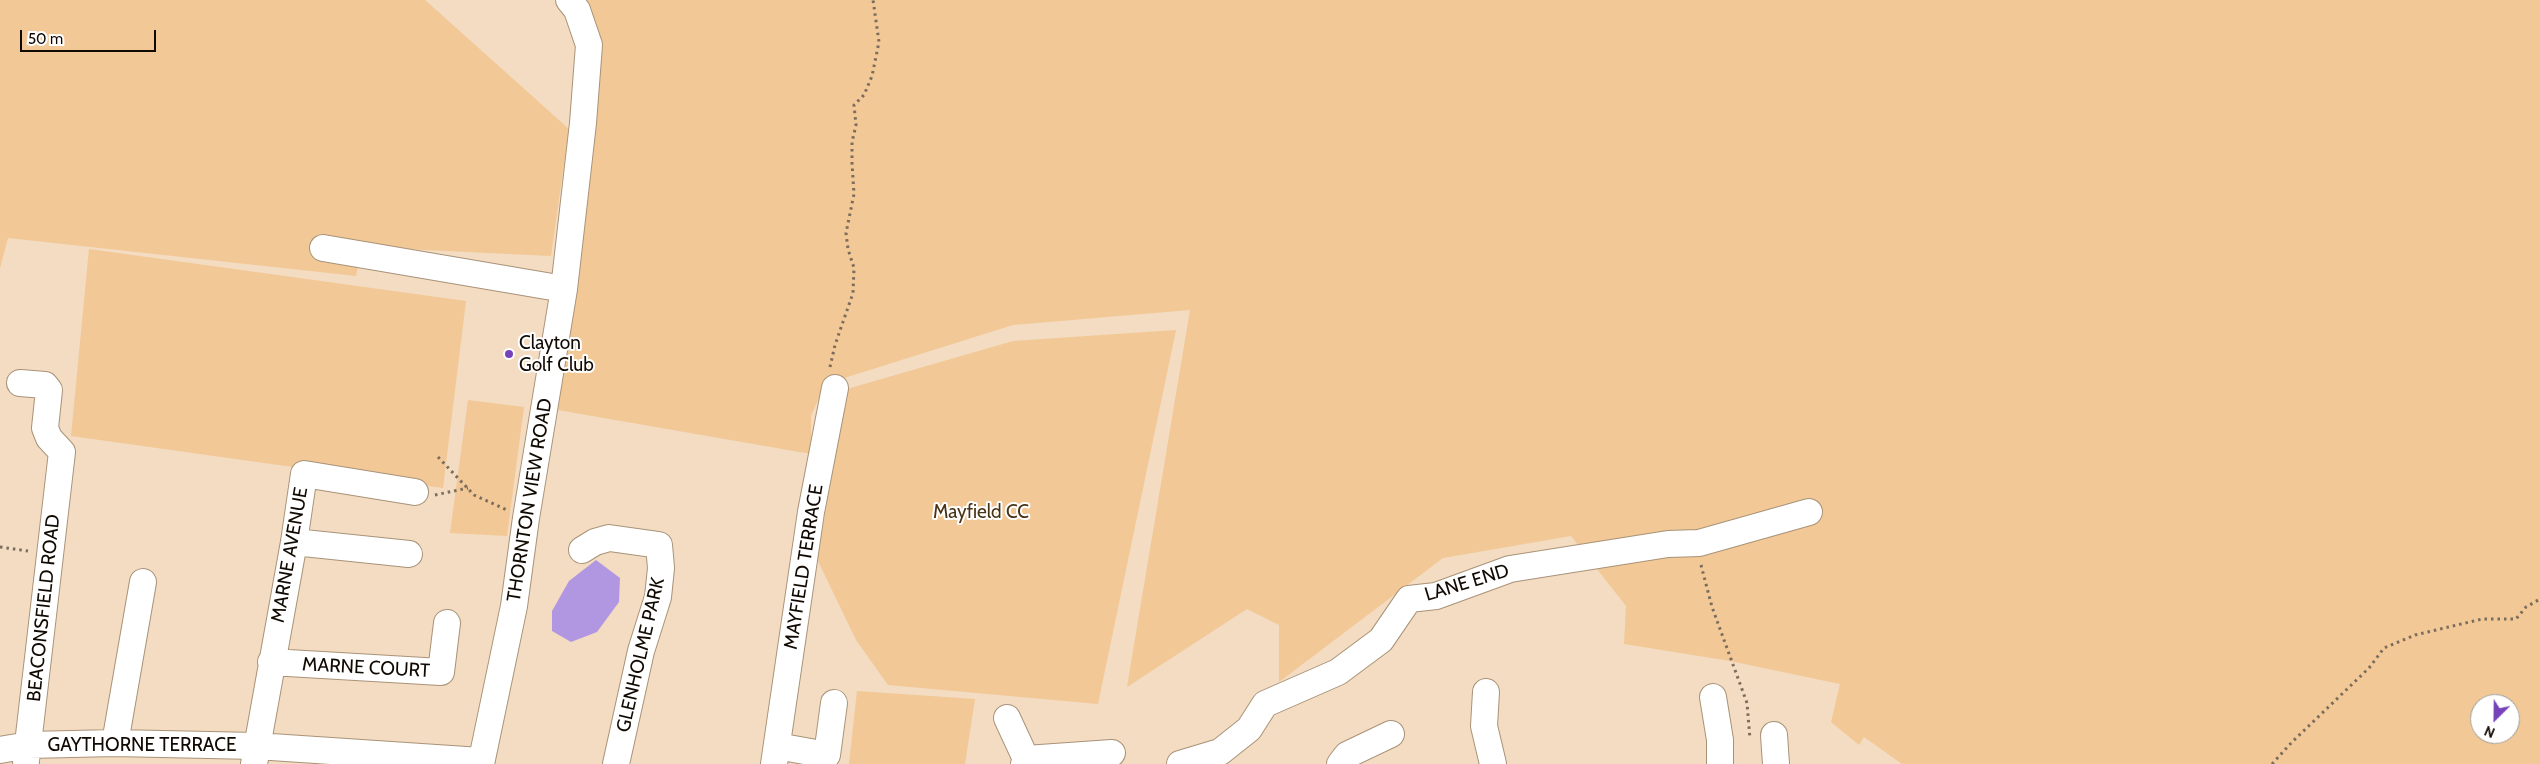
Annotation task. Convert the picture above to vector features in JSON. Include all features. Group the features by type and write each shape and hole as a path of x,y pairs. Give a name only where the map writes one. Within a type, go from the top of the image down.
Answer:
{"street":[{"name":"THORNTON VIEW ROAD","path":"481,762 514,606 526,518 564,289 583,123 589,45 577,10 569,0"},
{"path":"323,248 564,289"},
{"name":"BEACONSFIELD ROAD","path":"20,383 45,385 49,390 45,428 49,438 62,452 27,754"},
{"name":"MAYFIELD TERRACE","path":"834,703 827,755 775,755 811,512 835,388"},
{"name":"MARNE AVENUE","path":"255,755 294,542 304,474 415,492"},
{"name":"LANE END","path":"1180,764 1220,752 1249,729 1266,704 1338,672 1381,640 1409,600 1436,596 1510,569 1668,544 1699,543 1809,512"},
{"name":"GLENHOLME PARK","path":"582,550 596,542 609,538 659,545 661,568 658,597 641,650 616,764"},
{"path":"294,542 409,554"},
{"path":"115,743 143,582"},
{"name":"MARNE COURT","path":"271,662 441,672 447,623"},
{"path":"1486,692 1484,726 1493,764"},
{"path":"1713,697 1720,740 1720,764"},
{"path":"1007,718 1025,762 1112,753"},
{"path":"1340,764 1347,755 1390,734"},
{"path":"1774,735 1776,764"},
{"name":"GAYTHORNE TERRACE","path":"0,750 27,754 115,743 255,755 481,762"}],"path":[{"path":"835,388 825,384 837,337 853,293 854,268 848,249 846,233 854,194 852,163 852,142 856,125 854,106 864,95 872,76 878,42 878,28 873,0"},
{"path":"438,457 474,495 526,518"},
{"path":"415,492 440,496 468,488"},
{"path":"1699,543 1695,544 1712,607 1730,661 1747,703 1751,747"},
{"path":"0,547 49,554"},
{"path":"2272,764 2292,742 2369,668 2384,648 2415,635 2482,619 2516,619 2526,607 2540,599"}],"green space":[{"path":"0,0 425,0 569,129 551,256 362,247 356,276 8,238 0,268"},
{"path":"571,0 2540,0 2540,764 1902,764 1864,737 1859,745 1831,722 1840,684 1730,661 1624,644 1626,606 1571,536 1443,558 1279,682 1279,625 1247,609 1127,687 1190,310 1013,325 825,384 811,416 811,454 552,409 590,136"},
{"path":"89,249 466,301 443,488 71,436"},
{"name":"Mayfield CC","path":"1176,330 1098,704 888,685 856,640 817,559 847,389 1013,341"},
{"path":"468,400 524,407 507,536 450,533"},
{"path":"857,691 975,699 965,764 849,764"}],"shaded area":[{"path":"596,560 620,578 619,602 597,632 571,642 552,631 552,611 569,581"}],"place":[{"name":"Clayton Golf Club","path":"509,354"}]}
